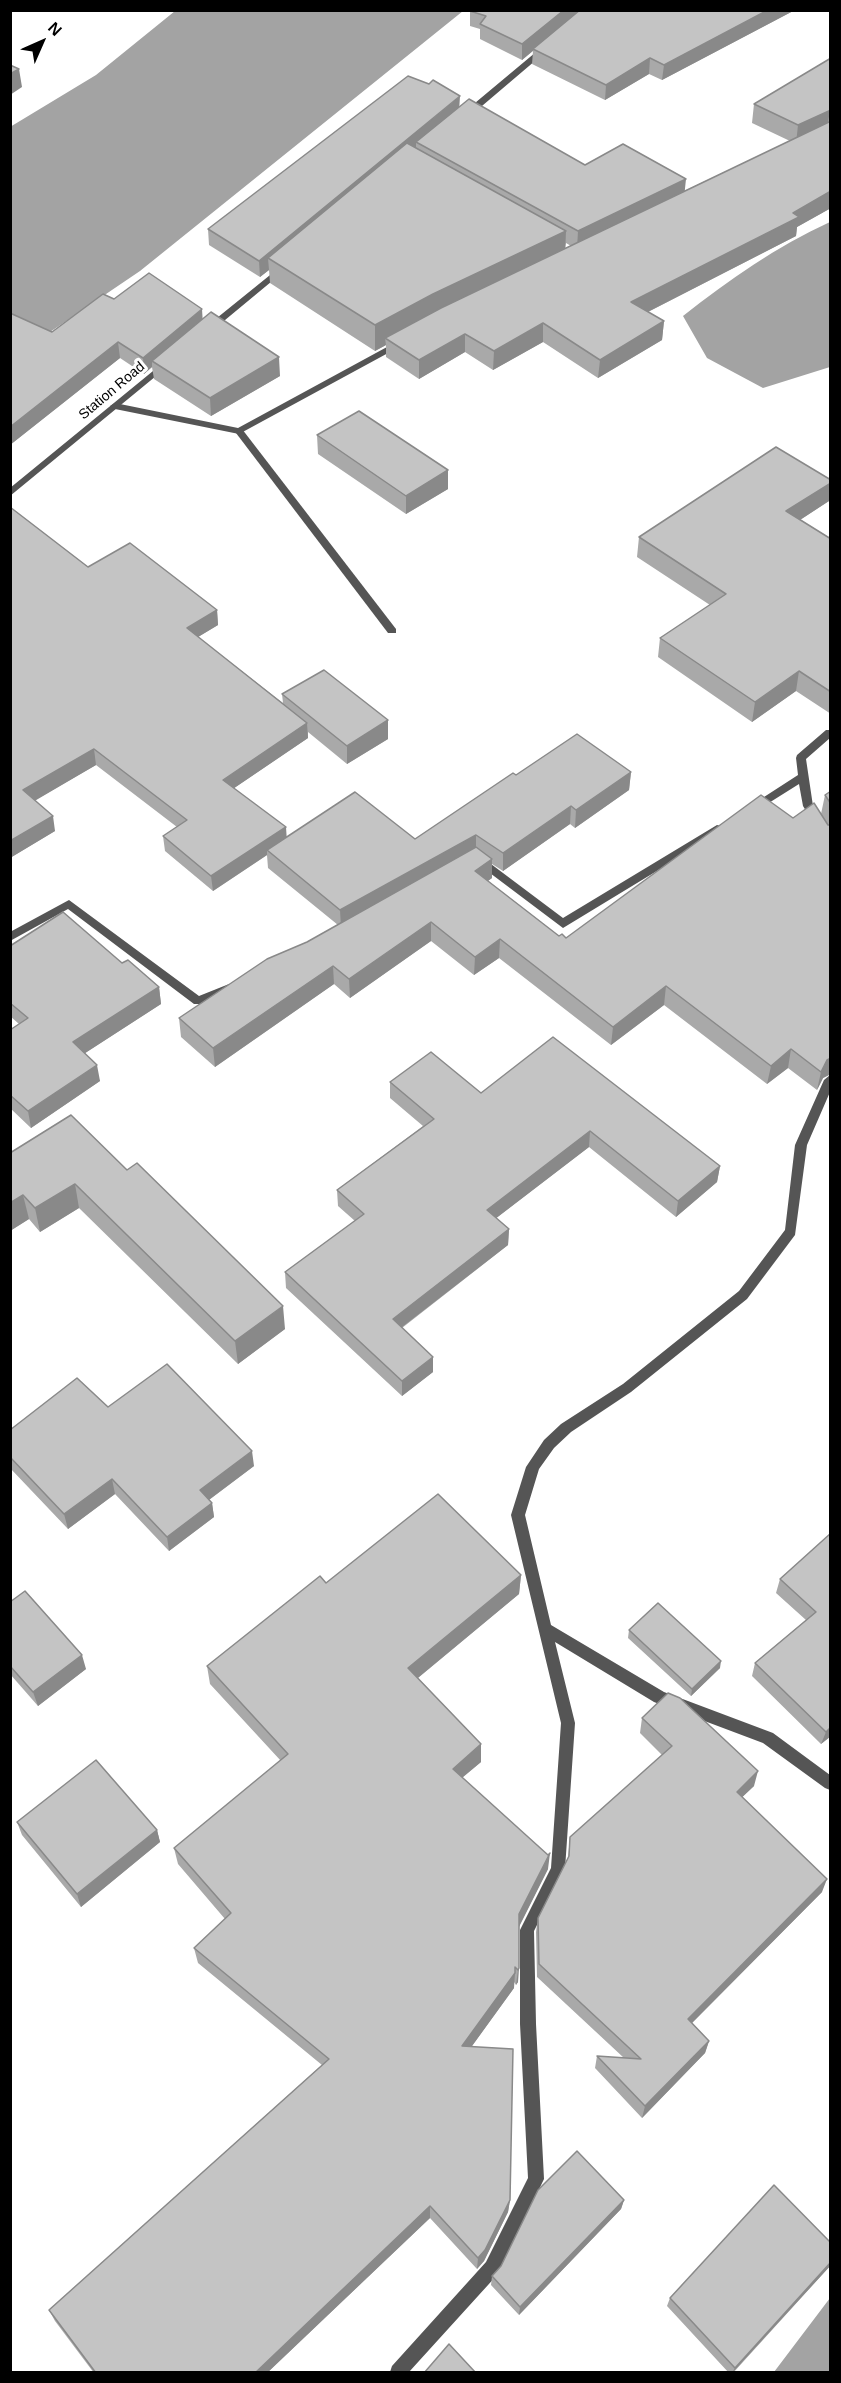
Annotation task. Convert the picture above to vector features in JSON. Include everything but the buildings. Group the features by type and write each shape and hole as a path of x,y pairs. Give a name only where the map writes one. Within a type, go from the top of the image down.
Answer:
{"street":[{"path":"454,125 554,41"},
{"path":"203,333 292,261"},
{"path":"115,406 238,431 405,340"},
{"name":"Station Road","path":"10,493 168,363"},
{"path":"238,431 392,631"},
{"path":"831,733 801,758 808,806 831,840"},
{"path":"743,813 804,776"},
{"path":"467,865 477,860 563,924 723,825"},
{"path":"10,937 69,904 198,1001 240,983"},
{"path":"398,2373 492,2268 536,2179 528,2025 527,1930 558,1869 568,1724 518,1515 533,1467 549,1444 566,1428 627,1388 743,1295 791,1231 801,1145 831,1080"},
{"path":"546,1629 659,1697 768,1738 831,1783"}],"shaded area":[{"path":"175,11 463,11 140,271 47,334 11,316 10,127 96,75"},
{"path":"830,222 830,367 763,388 707,358 683,316 754,264"},
{"path":"830,2298 830,2372 774,2372"}]}
